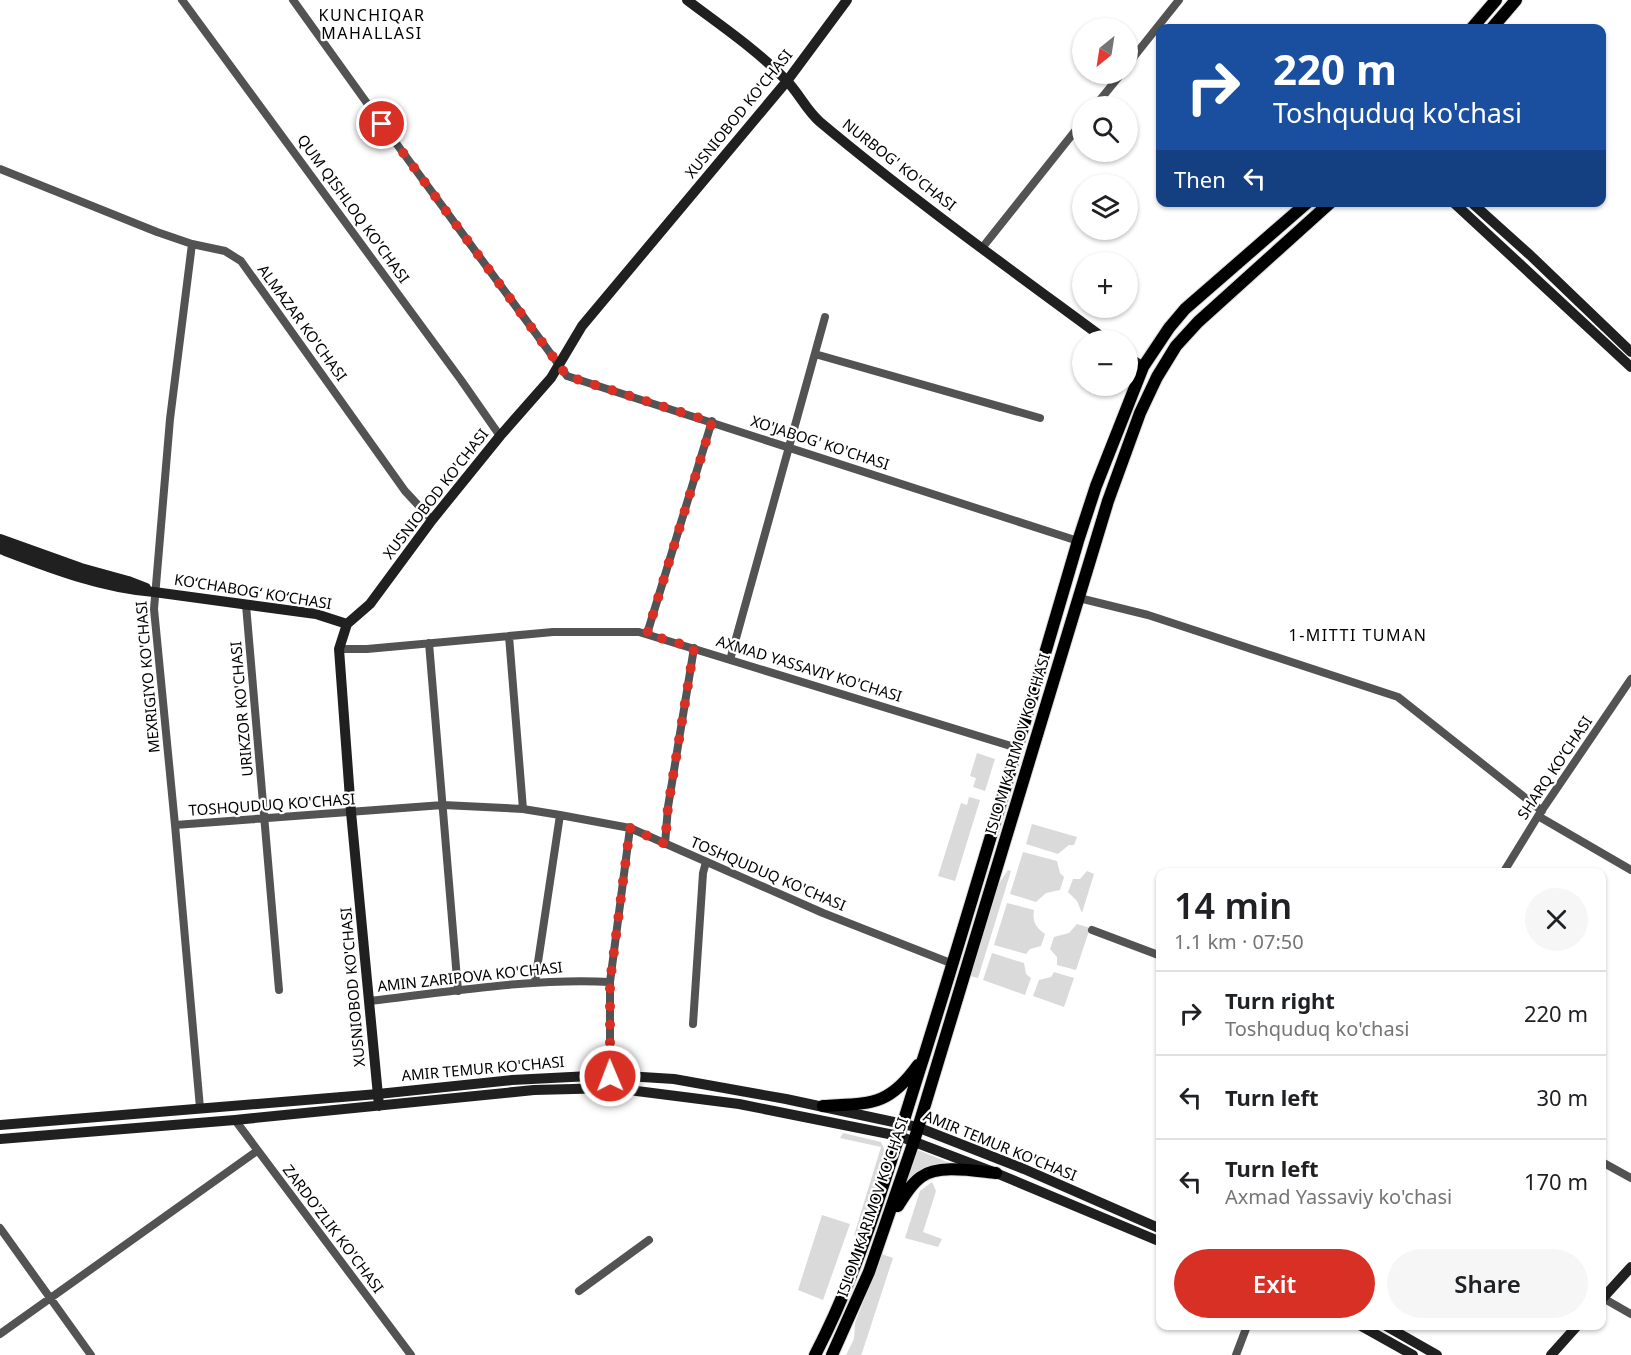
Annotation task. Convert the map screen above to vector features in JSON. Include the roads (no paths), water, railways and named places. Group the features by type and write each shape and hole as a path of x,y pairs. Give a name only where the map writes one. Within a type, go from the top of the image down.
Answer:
{"main road":[{"name":"NURBOG' KO'CHASI","path":"687,0 787,81 817,119 865,159 1093,330"},
{"name":"XUSNIOBOD KO'CHASI","path":"379,1106 351,812 339,649 346,624 370,604 432,520 500,436 551,378 582,326 787,81 847,0"},
{"path":"1475,24 1496,0"},
{"path":"1495,24 1516,0"},
{"name":"ISLOM KARIMOV KO‘CHASI","path":"815,1355 839,1308 865,1241 904,1124 1078,541 1143,368 1169,328 1185,309 1302,207"},
{"name":"ISLOM KARIMOV KO‘CHASI","path":"832,1355 869,1272 914,1141 1108,501 1140,413 1157,377 1176,346 1198,322 1325,207"},
{"path":"1458,207 1631,367"},
{"path":"1477,207 1631,352"},
{"path":"1138,364 1143,368"},
{"path":"1093,496 1097,503 1102,504 1108,501"},
{"name":"KO‘CHABOG‘ KO‘CHASI","path":"0,539 81,568 128,580 154,592"},
{"name":"KO‘CHABOG‘ KO‘CHASI","path":"0,549 76,576 128,590 316,614 346,624"},
{"path":"822,1106 865,1103 890,1096 900,1087 923,1056"},
{"name":"AMIR TEMUR KO'CHASI","path":"0,1125 378,1094 512,1080 610,1076 674,1079 822,1106 917,1127 1024,1169 1156,1227"},
{"name":"AMIR TEMUR KO'CHASI","path":"0,1139 235,1120 534,1090 613,1088 740,1104 899,1136 996,1173 1156,1240"},
{"path":"886,1225 908,1189 922,1176 946,1169 996,1173"},
{"path":"1606,1296 1631,1268"},
{"path":"1368,1330 1413,1355"},
{"path":"1393,1330 1437,1355"},
{"path":"1551,1355 1573,1330"}],"street":[{"name":"QUM QISHLOQ KO'CHASI","path":"182,0 500,436"},
{"path":"293,0 388,134 558,365"},
{"path":"1160,24 1179,0"},
{"path":"1138,51 1156,29"},
{"path":"1103,96 1113,84"},
{"path":"982,248 1072,135"},
{"name":"ALMAZAR KO'CHASI","path":"0,169 157,232 192,244 225,251 241,261 405,491 432,520"},
{"name":"MEXRIGIYO KO'CHASI","path":"192,244 170,419 154,609 200,1108"},
{"path":"730,660 825,317"},
{"path":"815,354 1040,418"},
{"name":"XO'JABOG' KO'CHASI","path":"558,365 567,376 1078,541"},
{"path":"647,634 712,422"},
{"path":"1078,598 1148,615 1398,697 1540,813 1631,870"},
{"name":"URIKZOR KO'CHASI","path":"246,605 279,990"},
{"name":"AXMAD YASSAVIY KO'CHASI","path":"339,649 367,649 553,632 639,632 1017,748"},
{"path":"509,636 524,809"},
{"path":"429,644 458,991"},
{"path":"665,844 668,807 694,648"},
{"name":"SHARQ KO‘CHASI","path":"1506,868 1540,813 1631,679"},
{"name":"TOSHQUDUQ KO'CHASI","path":"175,825 443,806 524,809 560,815 630,828 823,913 953,964"},
{"path":"535,982 560,815"},
{"path":"610,1076 610,982 630,828"},
{"path":"693,1024 703,873 706,862"},
{"path":"1092,930 1156,954"},
{"name":"AMIN ZARIPOVA KO'CHASI","path":"369,1001 535,982 580,980 610,982"},
{"name":"ZARDO'ZLIK KO'CHASI","path":"235,1120 411,1355"},
{"path":"0,1334 257,1151"},
{"path":"1606,1164 1631,1178"},
{"path":"0,1228 91,1355"},
{"path":"579,1291 648,1240"},
{"path":"1606,1301 1631,1314"},
{"path":"1236,1355 1245,1330"}],"district":[{"name":"KUNCHIQAR MAHALLASI","path":"372,24"},
{"name":"1-MITTI TUMAN","path":"1358,635"}]}
